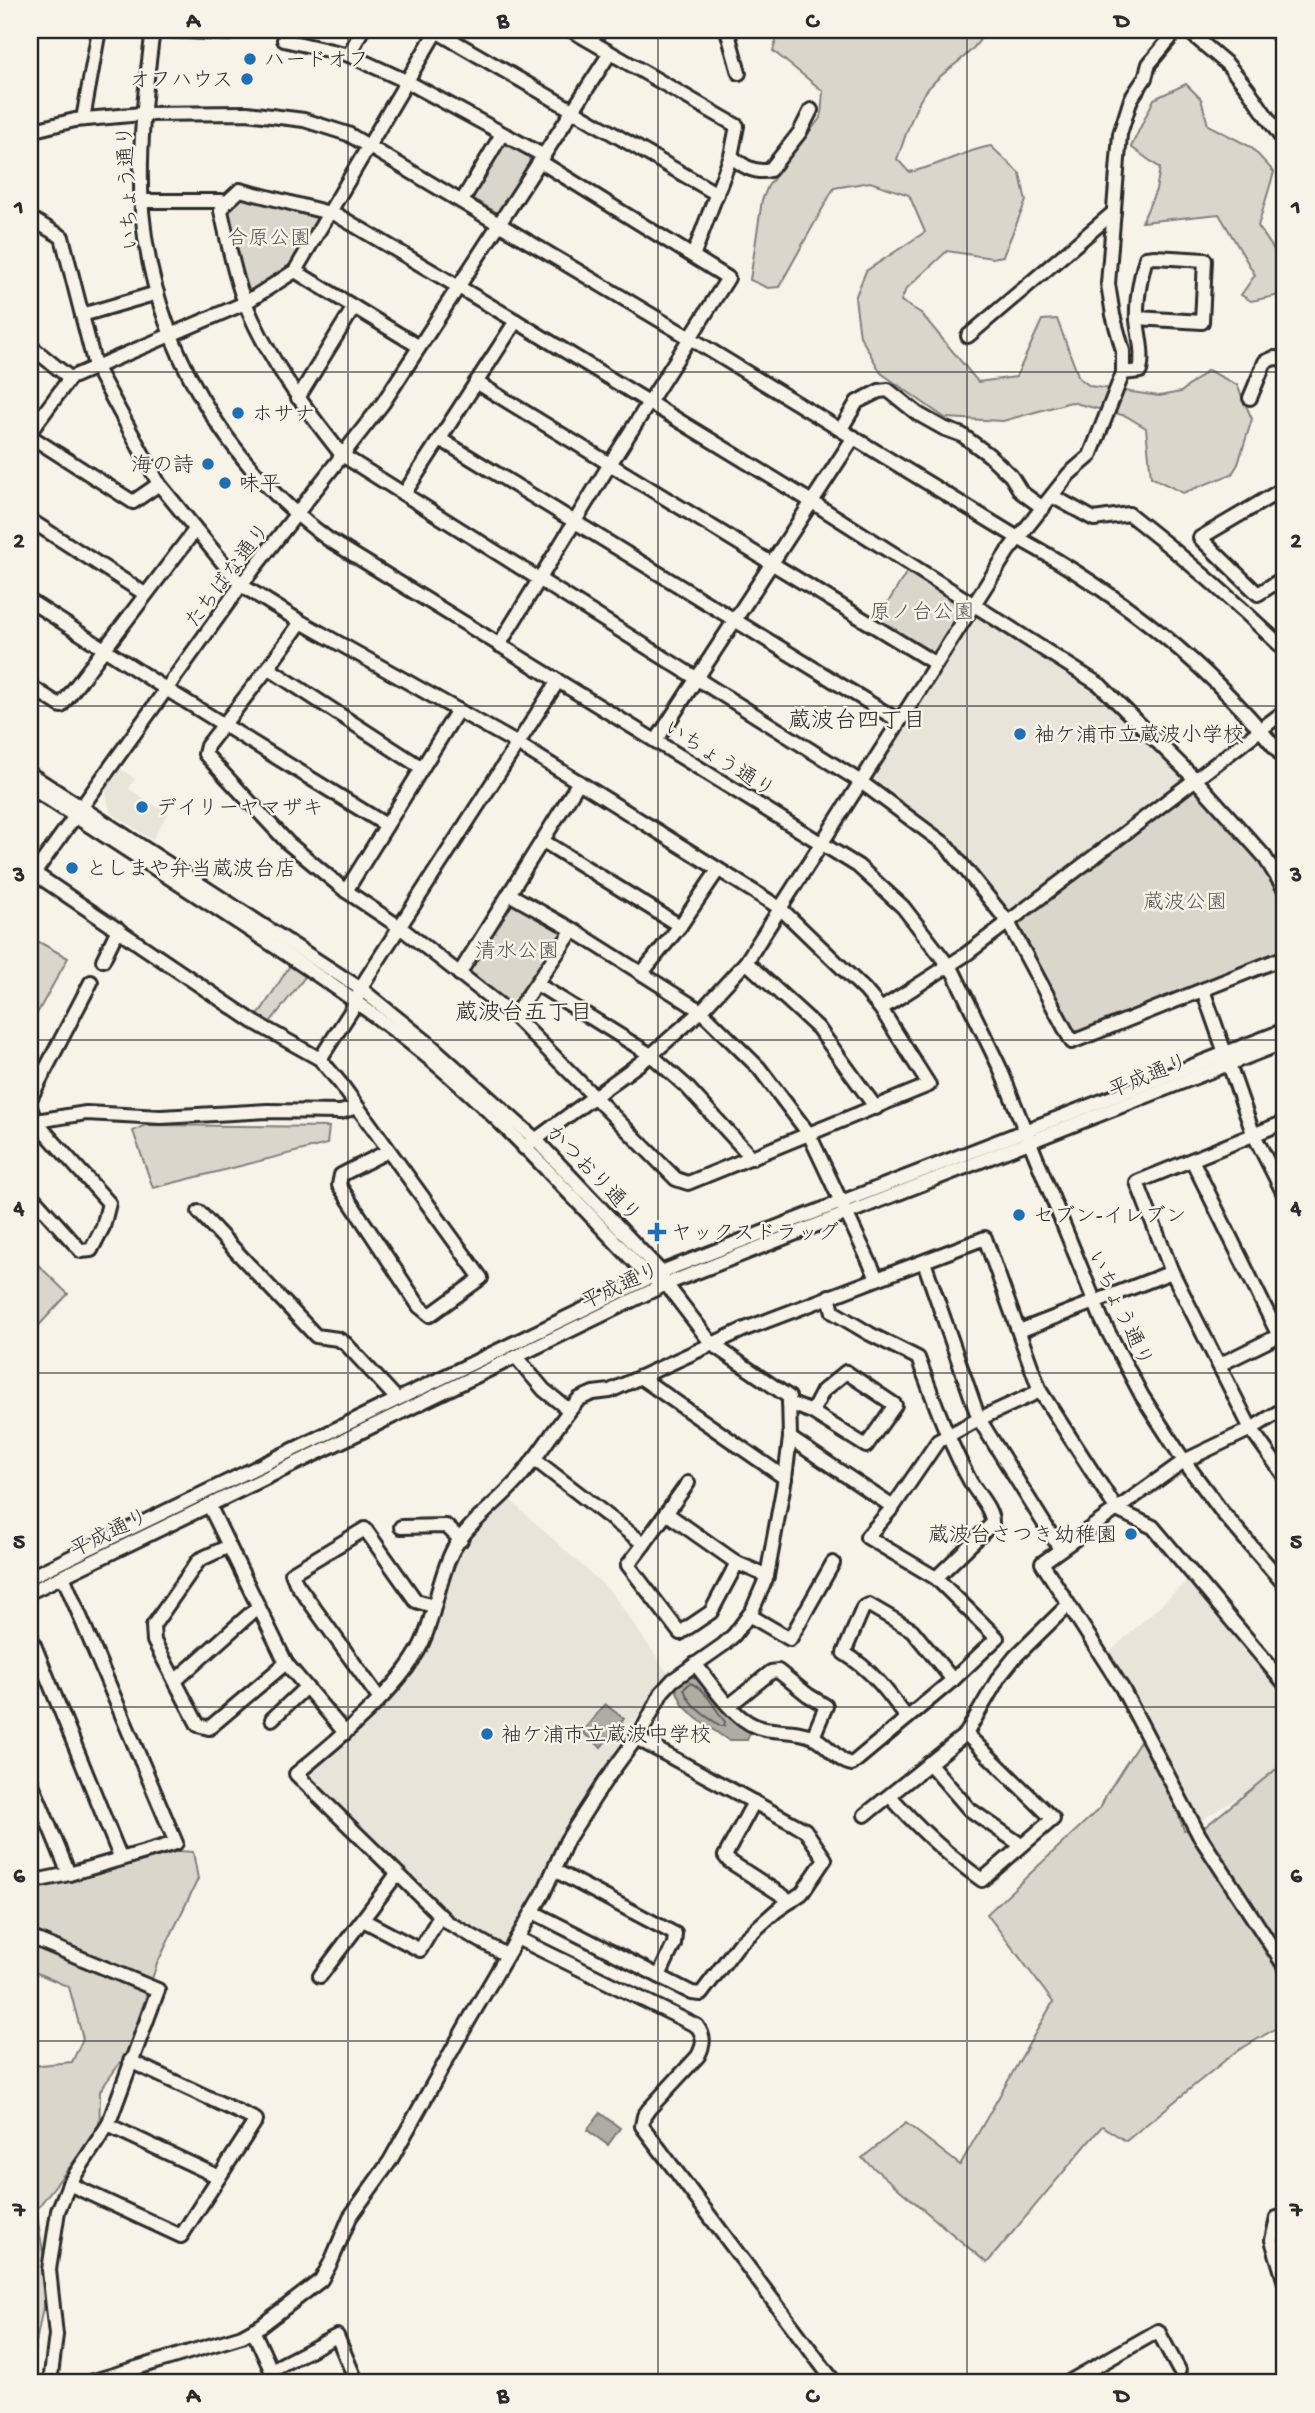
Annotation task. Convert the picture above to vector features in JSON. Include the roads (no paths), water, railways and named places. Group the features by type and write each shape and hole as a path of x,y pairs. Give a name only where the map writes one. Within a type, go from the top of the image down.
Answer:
{"street":[{"path":"83,119 99,30"},
{"name":"いちょう通り","path":"153,30 142,114 142,201 150,268 171,335 194,386 240,456 297,515 349,553 858,866 902,907 949,966 970,1004 999,1066 1094,1302 1142,1395 1184,1461 1222,1513 1285,1585"},
{"path":"167,30 230,33 233,30"},
{"path":"289,30 284,40 349,55 406,81 502,134 728,278 499,645"},
{"path":"349,55 362,30"},
{"path":"159,484 133,502 30,434 71,378 245,303 295,271 436,30 717,194"},
{"path":"571,30 737,126 731,156 693,256"},
{"path":"727,30 739,73"},
{"path":"524,1148 651,1055 701,1011 746,962 973,603 1018,538 1069,474 1090,456 1123,373 1123,351 1108,284 1120,134 1131,99 1145,78 1149,64 1177,30"},
{"path":"1187,30 1227,64 1285,142"},
{"name":"たちばな通り","path":"32,876 242,585 383,403 610,53"},
{"path":"731,156 752,169 766,172 771,170 790,147 811,110"},
{"path":"30,131 83,119 142,114 278,115 327,126 369,146 1018,538 1065,563 1144,620 1219,685 1262,730 1285,760"},
{"path":"462,201 502,134"},
{"path":"1285,890 1264,856 1195,779 1100,685 812,502 516,321 330,212 240,190 225,204 221,211 245,303 269,351 298,398 342,455 861,782 946,845 1009,922 1072,1042 1285,957"},
{"path":"142,201 222,201 225,204"},
{"path":"968,336 1114,212"},
{"path":"30,218 62,237 95,366 159,484 242,585 301,622 518,744 780,908 881,1009 929,1085 688,1184 676,1179 514,1016 401,928 346,891 288,843 205,754 207,746 301,622"},
{"path":"1123,373 1140,371 1142,360 1137,318 1139,282 1146,258 1205,260 1202,321 1137,318"},
{"path":"295,271 418,346"},
{"path":"82,315 157,293"},
{"path":"298,398 354,307"},
{"path":"404,494 516,321"},
{"path":"30,346 71,378"},
{"path":"1250,398 1265,362 1274,358 1285,359"},
{"path":"476,382 936,664"},
{"path":"841,429 857,402 883,389 888,390 918,414 962,435 989,455 1011,476 1021,492 1043,508"},
{"path":"656,741 853,437"},
{"path":"440,439 899,721"},
{"path":"1285,488 1200,538 1258,594 1285,577"},
{"path":"1052,496 1094,519 1129,514 1185,558 1285,650"},
{"path":"30,520 145,594"},
{"path":"30,686 61,706 195,530"},
{"path":"30,601 223,725 386,825"},
{"path":"268,668 422,768"},
{"path":"320,1059 558,681"},
{"path":"346,891 458,710"},
{"path":"881,1009 949,966 1009,922 1285,711"},
{"name":"かつおり通り","path":"30,774 77,811 428,1043 535,1139 659,1278"},
{"path":"459,974 579,782"},
{"name":"かつおり通り","path":"30,787 77,811"},
{"path":"543,841 680,926"},
{"path":"640,974 680,926 718,870"},
{"path":"32,876 118,929 254,1022 320,1059 356,1107 481,1278 430,1315 419,1306 339,1185 341,1175 388,1151"},
{"path":"509,894 573,930 701,1011 759,1068 809,1134 877,1278"},
{"path":"103,960 118,929"},
{"path":"514,1016 573,930"},
{"path":"746,962 818,1028 876,1108"},
{"path":"30,1099 91,982"},
{"path":"537,984 651,1055 686,1086 752,1158"},
{"path":"1203,990 1253,1133 1285,1196"},
{"name":"かつおり通り","path":"359,995 427,1056 659,1278"},
{"name":"平成通り","path":"30,1577 397,1399 659,1278 1229,1058 1285,1030"},
{"name":"平成通り","path":"1229,1058 1285,1042"},
{"path":"30,1107 32,1122 109,1203 103,1227 91,1250 82,1251 30,1194"},
{"path":"32,1122 86,1112 161,1117 267,1111 341,1112 356,1107"},
{"path":"1285,1122 1137,1182 1172,1272 1251,1429 1280,1458 1285,1477"},
{"path":"1192,1160 1282,1334 1219,1365"},
{"path":"199,1212 316,1336 338,1339 346,1344 397,1399"},
{"path":"506,1955 440,1916 296,1774 345,1733 398,1678 418,1652 454,1548 521,1476 579,1399 593,1393 610,1391 712,1344 829,1296 985,1238 1040,1391 1117,1510 1153,1527 1285,1684"},
{"path":"924,1262 979,1419 1060,1549"},
{"path":"1019,1331 1172,1272"},
{"path":"87,2383 242,2336 321,2280 350,2217 390,2161 533,1912 567,1840 636,1738 662,1692 673,1680 723,1645 749,1615 767,1576 785,1478 790,1438 789,1397 712,1344 659,1278"},
{"name":"平成通り","path":"30,1592 516,1357 659,1278"},
{"path":"829,1296 833,1312 918,1358 947,1436 976,1492 993,1515 992,1524 936,1578"},
{"path":"516,1357 544,1390 569,1410"},
{"path":"789,1403 811,1412 866,1447 895,1405 846,1372 823,1391 811,1412"},
{"path":"640,1377 785,1478"},
{"path":"695,1664 738,1715 753,1725 813,1737 831,1749 841,1760 852,1764 953,1680 997,1638 936,1578 867,1537 893,1507 933,1446 979,1419 1040,1391"},
{"path":"1285,1408 1251,1429 1184,1461 1042,1563 1133,1709 1199,1835 1285,1967"},
{"path":"790,1438 893,1507"},
{"path":"534,1459 644,1544"},
{"path":"688,1483 628,1565 680,1633 711,1612 737,1563"},
{"path":"209,1505 286,1663 345,1733"},
{"path":"666,1514 737,1563 767,1576"},
{"path":"401,1527 446,1526 461,1540"},
{"path":"379,1698 296,1583 292,1573 365,1530 416,1601 433,1606"},
{"path":"229,1546 200,1560 153,1626 154,1641 198,1725 209,1728 286,1663"},
{"path":"749,1615 790,1639 833,1563"},
{"path":"30,1882 69,1874 176,1843 63,1576"},
{"path":"907,1718 883,1684 844,1653 863,1608 869,1605 912,1630 953,1680"},
{"path":"865,1815 967,1734 999,1676 1068,1605"},
{"path":"175,1681 258,1607"},
{"path":"30,1635 34,1660 121,1858"},
{"path":"730,1706 771,1672 778,1671 827,1706 813,1737"},
{"path":"272,1719 306,1687"},
{"path":"890,1796 920,1831 982,1880 1052,1819 967,1734"},
{"path":"533,1912 692,1993 701,1994 738,1945 776,1911 802,1893 825,1859 805,1830 636,1738"},
{"path":"929,1763 970,1809 1021,1845"},
{"path":"30,1779 69,1874"},
{"path":"754,1802 725,1856 791,1901"},
{"path":"554,1870 675,1934 674,1944 659,1976"},
{"path":"320,1976 397,1874"},
{"path":"363,1920 420,1950 440,1916"},
{"path":"30,1937 158,1990 108,2125 69,2184 58,2211 49,2270 56,2335 50,2383"},
{"path":"517,1938 697,2026 703,2034 704,2045 698,2056 649,2109 642,2126 835,2383"},
{"path":"69,2184 181,2236 256,2120 130,2061"},
{"path":"108,2125 219,2177"},
{"path":"1285,2216 1277,2218 1272,2240 1283,2269 1285,2283"},
{"path":"253,2330 271,2370 337,2336 357,2383"},
{"path":"1067,2383 1158,2331 1179,2370"}],"water":[{"path":"688,1675 713,1692 734,1719 750,1733 747,1740 728,1740 696,1718 683,1705 675,1687"},
{"path":"605,1704 624,1719 601,1747 582,1732"},
{"path":"600,2113 620,2128 608,2145 587,2130"}],"waterway":[{"path":"1264,30 1285,56"}],"place":[{"name":"ハードオフ","path":"250,59"},
{"name":"オフハウス","path":"247,79"},
{"name":"ホサナ","path":"238,413"},
{"name":"海の詩","path":"208,464"},
{"name":"味平","path":"225,483"},
{"name":"袖ケ浦市立蔵波小学校","path":"1020,734"},
{"name":"デイリーヤマザキ","path":"142,807"},
{"name":"としまや弁当蔵波台店","path":"72,868"},
{"name":"セブン-イレブン","path":"1019,1215"},
{"name":"ヤックスドラッグ","path":"657,1232"},
{"name":"蔵波台さつき幼稚園","path":"1131,1534"},
{"name":"袖ケ浦市立蔵波中学校","path":"487,1734"}],"district":[{"name":"蔵波台四丁目","path":"857,719"},
{"name":"蔵波台五丁目","path":"524,1011"}],"park label":[{"name":"合原公園","path":"269,237"},
{"name":"原ノ台公園","path":"922,611"},
{"name":"蔵波公園","path":"1185,901"},
{"name":"清水公園","path":"517,950"}]}
